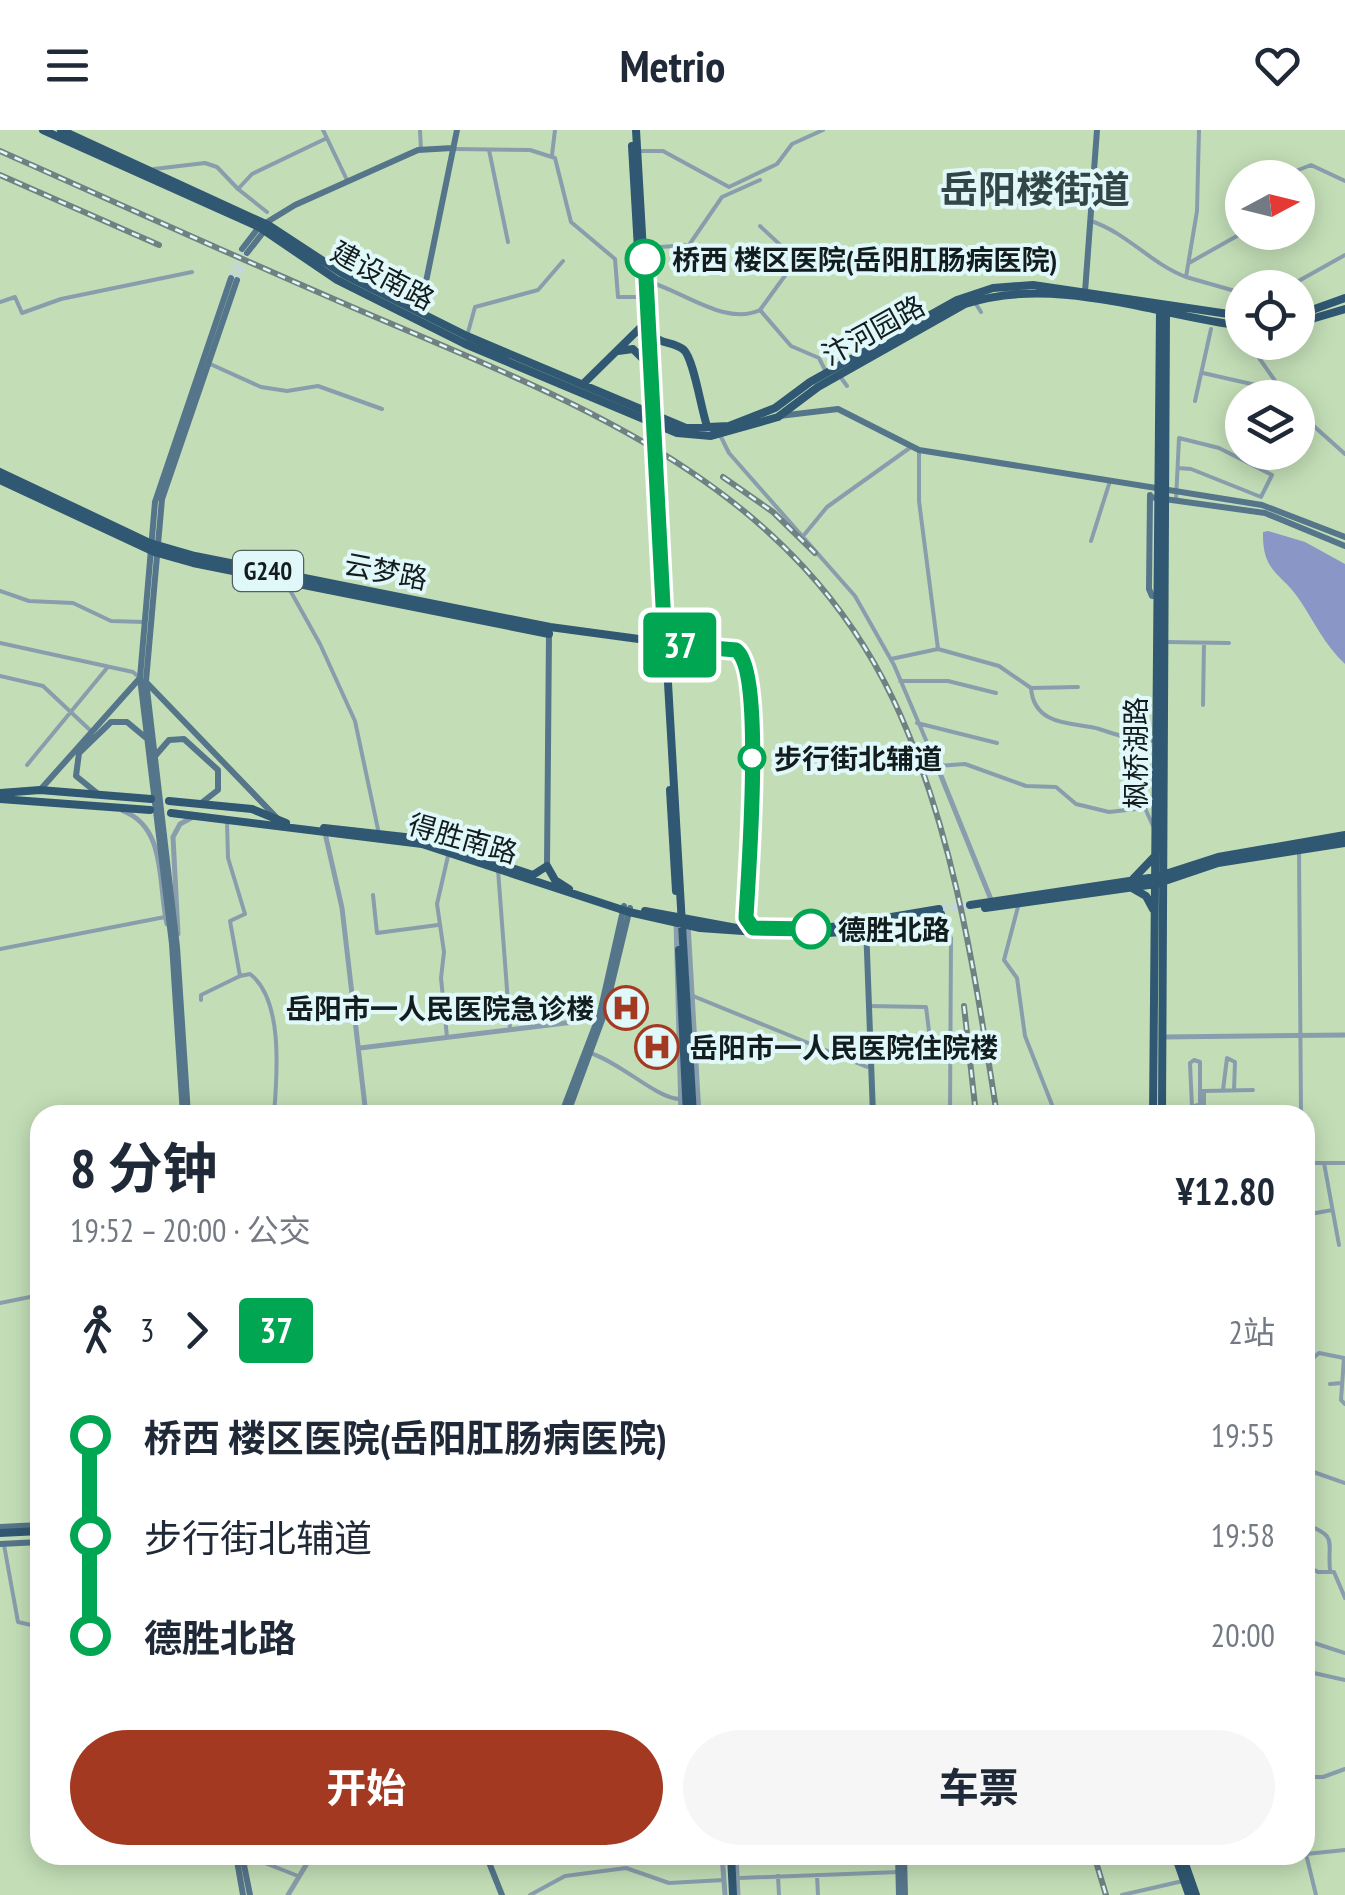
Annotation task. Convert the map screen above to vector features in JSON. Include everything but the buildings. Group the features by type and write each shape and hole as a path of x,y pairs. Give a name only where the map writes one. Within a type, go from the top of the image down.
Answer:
{"main road":[{"name":"建设南路","path":"43,130 267,225 337,280 378,302 581,388 686,428 715,433"},
{"name":"建设南路","path":"61,130 267,225 343,274 581,388"},
{"path":"420,311 456,130"},
{"path":"634,130 645,248 646,359 690,1105"},
{"path":"634,130 640,297 653,336 661,343 680,346"},
{"path":"1084,292 1096,130"},
{"path":"245,251 267,225 348,182 421,150 452,148"},
{"path":"174,945 147,740 143,679 144,622 156,502 234,279 162,498 152,547 143,679 156,756 174,945 185,1105"},
{"name":"汴河园路","path":"715,433 775,408 827,374 972,294 1015,285 1084,292 1110,300"},
{"name":"汴河园路","path":"715,433 778,416 840,375 974,301 1036,291 1225,314"},
{"path":"1315,308 1345,298"},
{"path":"1162,392 1163,308"},
{"name":"汴河园路","path":"1163,308 1225,322"},
{"path":"1315,318 1345,309"},
{"path":"581,388 646,324"},
{"path":"646,359 656,348 680,346"},
{"path":"680,346 692,366 694,390 707,426 715,433"},
{"path":"614,352 634,349 646,359"},
{"name":"枫桥湖路","path":"1153,1105 1154,914 1159,880 1156,853 1163,637 1159,596 1162,392"},
{"name":"枫桥湖路","path":"1162,392 1159,880 1162,1105"},
{"path":"778,416 838,409 915,449 1110,481 1150,493 1279,509 1345,537"},
{"name":"云梦路","path":"0,472 152,547 550,630 662,642"},
{"name":"G240","path":"0,480 152,547 284,582 550,630"},
{"path":"1150,493 1149,589 1152,596 1159,596"},
{"path":"1176,496 1265,513 1345,546"},
{"path":"168,800 258,811 281,823 423,839 534,875 547,866 550,630"},
{"path":"662,642 736,650 747,663 753,745 746,918 757,931"},
{"path":"40,790 143,679"},
{"path":"143,679 281,823"},
{"path":"102,796 78,780 74,770 79,753 111,722 133,725 147,740"},
{"path":"156,756 169,740 178,738 218,770 221,782 216,794 200,804"},
{"path":"0,796 40,790 150,799"},
{"path":"0,796 150,810"},
{"name":"得胜南路","path":"171,812 422,844 627,909 732,929"},
{"path":"1156,853 1131,884 1019,904 970,908 992,902 1131,884 1159,880 1345,835"},
{"path":"1299,846 1345,842"},
{"name":"得胜南路","path":"547,866 563,886 627,909"},
{"path":"1131,884 1146,896 1154,914"},
{"path":"568,1105 590,1054 627,909"},
{"path":"681,922 700,928 757,931 864,928 939,912"},
{"path":"732,929 746,918"},
{"path":"681,922 686,1105"},
{"path":"864,928 871,1105"},
{"path":"864,928 870,1105"},
{"path":"568,1105 600,1019"},
{"path":"1,1537 30,1535"},
{"path":"242,1865 246,1895"},
{"path":"488,1865 500,1895"},
{"path":"730,1865 731,1895"},
{"path":"900,1865 902,1895"},
{"path":"901,1865 902,1895"},
{"path":"1180,1865 1192,1895"},
{"path":"1182,1865 1192,1895"}],"street":[{"path":"324,130 348,182"},
{"path":"420,130 421,150"},
{"path":"555,130 552,156 574,226 615,259 618,297 640,297"},
{"path":"638,151 663,151 729,187 776,164 792,144 823,130"},
{"path":"1186,277 1198,193 1199,130"},
{"path":"238,189 252,174 327,138"},
{"path":"452,148 530,150 552,156"},
{"path":"490,150 499,214 508,242"},
{"path":"147,170 206,163 218,167 267,212"},
{"path":"1315,167 1345,181"},
{"path":"645,248 688,245 722,198 760,180"},
{"path":"1060,190 1092,192"},
{"path":"1090,220 1118,233 1142,256 1186,277 1225,289"},
{"path":"646,281 722,310 750,315 760,310 792,266 791,255 760,226"},
{"path":"1188,263 1225,243"},
{"path":"1315,272 1345,256"},
{"path":"467,336 475,307 538,290 563,261"},
{"path":"0,302 15,297 22,312 61,299 192,272"},
{"path":"974,301 982,312"},
{"path":"760,310 792,346 819,358 827,374"},
{"path":"1196,401 1211,329"},
{"path":"208,363 261,387 287,391 318,386 382,410"},
{"path":"1203,373 1234,380"},
{"path":"840,375 846,386"},
{"path":"1315,427 1345,454"},
{"path":"715,433 855,596 900,681 992,902"},
{"path":"1176,496 1179,438 1219,448 1272,475 1261,498 1178,468"},
{"path":"804,535 827,507 915,449 938,650"},
{"path":"1090,541 1110,481"},
{"path":"284,582 320,644 355,721 379,834"},
{"path":"0,591 29,601 73,603 111,620 144,622"},
{"path":"1163,637 1204,644 1230,643"},
{"path":"0,643 134,672 143,679"},
{"path":"1203,705 1204,644"},
{"path":"890,659 938,650 999,666 1031,688 1078,687"},
{"path":"27,765 107,668"},
{"path":"0,676 43,686 90,732"},
{"path":"900,681 948,681 996,694"},
{"path":"1031,688 1033,702 1070,728 1095,728 1105,735 1158,741"},
{"path":"917,723 997,743"},
{"path":"937,766 965,764 1026,786 1056,787 1076,804 1109,812 1145,808 1157,836"},
{"path":"111,806 138,818 153,838 165,917 174,945"},
{"path":"174,945 172,845 180,824 196,815"},
{"path":"227,818 228,858 245,914 230,921 240,976"},
{"path":"325,833 342,908 365,1105"},
{"path":"1299,846 1301,1105"},
{"path":"447,1038 440,978 444,952 438,925 439,885 449,854"},
{"path":"498,870 510,1030"},
{"path":"373,894 378,933 438,925"},
{"path":"1019,904 1004,960 1018,978 1025,1036 1052,1105"},
{"path":"939,912 951,938 950,1105"},
{"path":"0,949 165,917"},
{"path":"681,922 689,943 694,996 690,1105"},
{"path":"689,943 692,933 700,928"},
{"path":"201,1000 201,995 250,974 267,995 275,1105"},
{"path":"694,996 867,1066"},
{"path":"868,1006 926,1007 930,1047"},
{"path":"360,1048 600,1019"},
{"path":"1163,1037 1345,1035"},
{"path":"590,1054 616,1061 667,1100 683,1098"},
{"path":"1222,1090 1227,1058 1234,1062 1234,1090"},
{"path":"1192,1105 1190,1063 1194,1060 1200,1062 1203,1105"},
{"path":"1202,1091 1253,1090"},
{"path":"1197,1105 1202,1091"},
{"path":"1315,1163 1345,1163"},
{"path":"1324,1163 1338,1244"},
{"path":"1315,1213 1332,1210"},
{"path":"0,1303 30,1297"},
{"path":"1315,1356 1344,1358 1340,1400 1345,1404"},
{"path":"1330,1384 1342,1383"},
{"path":"1315,1472 1345,1483"},
{"path":"1315,1530 1328,1537 1332,1545 1330,1570 1345,1598"},
{"path":"1,1537 18,1622 30,1624"},
{"path":"1315,1570 1330,1570"},
{"path":"1315,1643 1345,1653"},
{"path":"1315,1674 1345,1680"},
{"path":"1315,1777 1345,1768"},
{"path":"1315,1852 1345,1850"},
{"path":"268,1865 298,1876"},
{"path":"288,1895 305,1865"},
{"path":"727,1865 724,1880 731,1895"},
{"path":"731,1895 737,1878 732,1865"},
{"path":"1308,1865 1316,1895"},
{"path":"530,1895 565,1876 626,1868 668,1882 724,1880"},
{"path":"737,1878 900,1872"},
{"path":"817,1874 818,1895"},
{"path":"778,1876 779,1895"},
{"path":"1122,1895 1184,1881"}],"green space":[{"path":"0,130 1345,130 1345,1895 0,1895"}],"water":[{"path":"1263,532 1305,542 1345,564 1345,664 1269,564"}],"tunnel":[{"path":"231,278 242,249"},
{"path":"237,280 247,253"},
{"path":"939,909 970,905"}],"railway":[{"path":"0,151 588,412 662,453 731,500 793,556 847,621 893,699 914,748 932,798 960,903 995,1105"},
{"path":"0,175 159,245"},
{"path":"723,477 773,512 815,553"},
{"path":"964,1006 975,1105"},
{"path":"1097,1865 1106,1895"}],"bus line":[{"name":"37","path":"645,259 665,644 736,650 747,663 753,745 747,923 753,928 811,929"}],"place":[{"name":"桥西 楼区医院(岳阳肛肠病医院)","path":"645,259"},
{"name":"步行街北辅道","path":"752,758"},
{"name":"德胜北路","path":"811,929"},
{"name":"岳阳市一人民医院急诊楼","path":"626,1008"},
{"name":"岳阳市一人民医院住院楼","path":"657,1047"}],"district":[{"name":"岳阳楼街道","path":"1035,188"}]}
